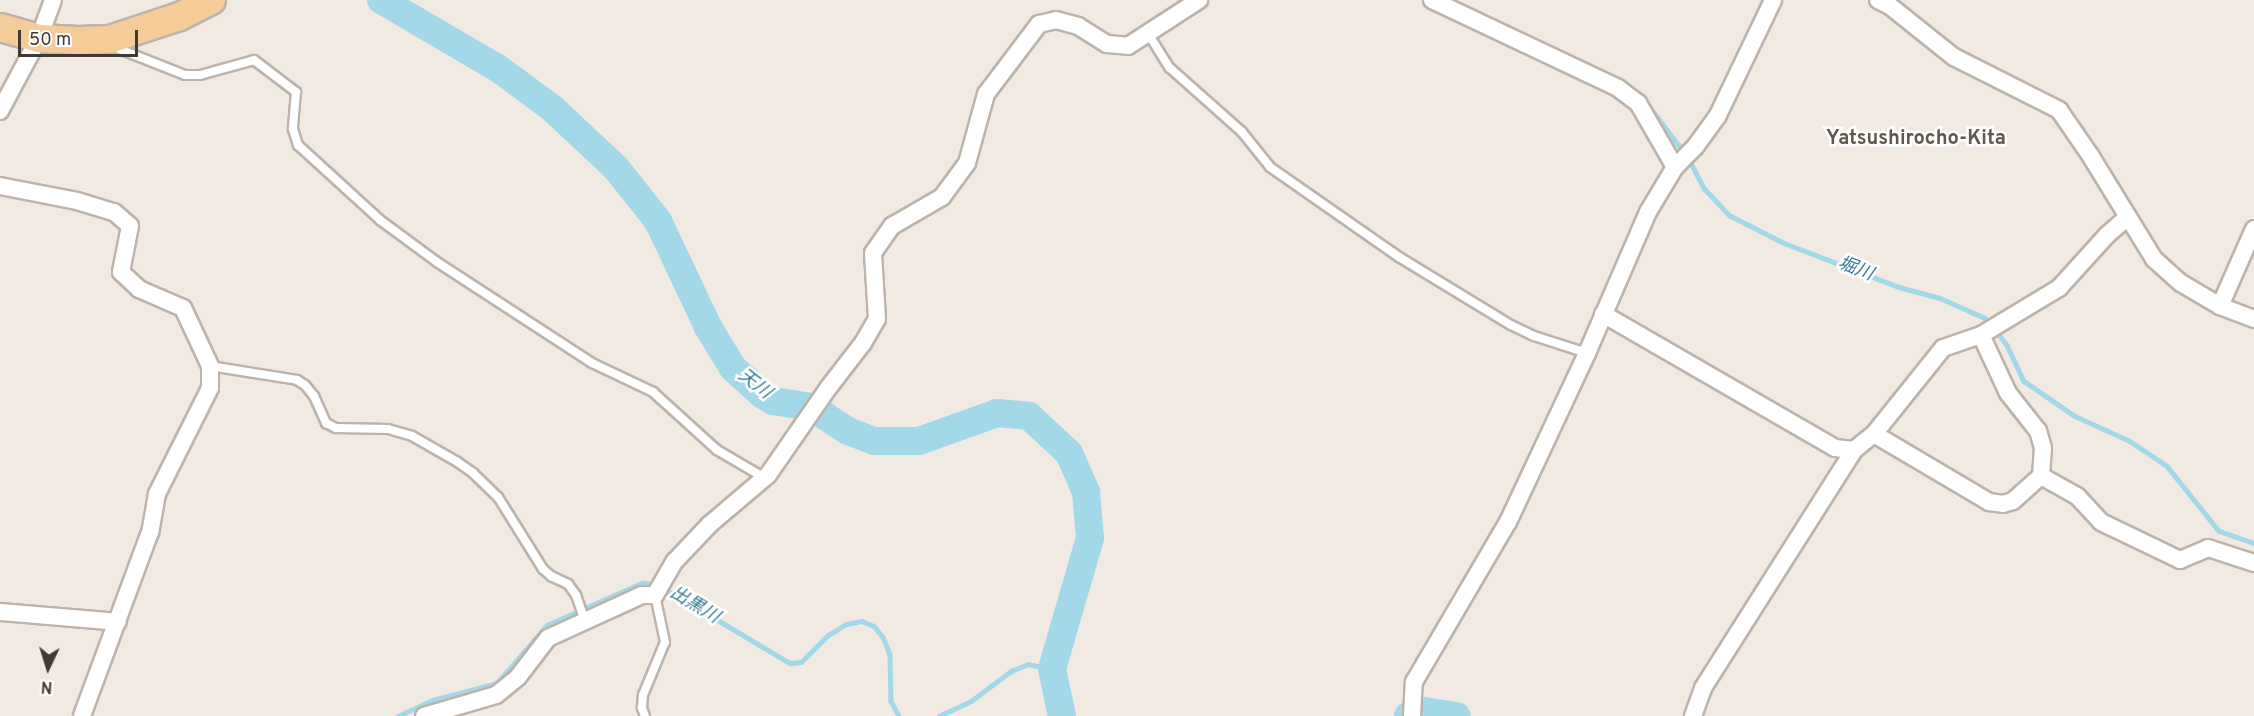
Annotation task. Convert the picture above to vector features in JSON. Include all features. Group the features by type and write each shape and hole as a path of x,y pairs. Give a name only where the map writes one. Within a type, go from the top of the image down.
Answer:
{"main road":[{"path":"0,27 39,38 109,39 180,16 211,0"}],"street":[{"path":"0,111 39,38 53,0"},
{"path":"424,716 496,695 518,677 548,638 642,595 656,594 675,561 709,525 765,478 863,343 877,319 873,253 892,226 942,197 967,163 986,94 1039,24 1056,20 1078,26 1107,44 1128,46 1149,35 1199,0"},
{"path":"1432,0 1618,88 1638,103 1677,164"},
{"path":"1413,716 1414,682 1508,522 1587,353 1648,212 1677,164 1695,147 1718,115 1773,0"},
{"path":"1878,0 1890,6 1954,57 2059,110 2154,259 2181,283 2220,306 2254,319"},
{"path":"0,186 76,201 114,212 130,226 121,272 139,289 183,308 210,366 210,388 158,494 150,532 82,716"},
{"path":"1693,716 1703,688 1854,450 1874,434 1944,348 1983,334 2059,288 2107,235 2128,217"},
{"path":"2220,306 2254,229"},
{"path":"1603,314 1835,448 1854,450"},
{"path":"1874,434 1989,502 2003,504 2013,501 2041,476 2043,448 2038,431 2008,393 1983,334"},
{"path":"2041,476 2077,496 2101,522 2181,560 2208,548 2254,563"},
{"path":"0,612 118,622"}],"lane":[{"path":"1149,35 1170,68 1242,132 1270,167 1399,257 1511,325 1534,336 1587,353"},
{"path":"109,39 114,47 185,75 200,75 254,60 296,92 293,129 298,146 380,220 437,261 592,363 653,392 717,450 765,478"},
{"path":"210,366 297,380 315,396 326,423 336,428 388,429 412,436 456,461 473,473 498,497 543,568 551,576 568,584 578,600 585,621"},
{"path":"645,716 642,708 643,695 665,642 656,594"}],"waterway":[{"name":"天川","path":"381,0 499,69 553,109 616,168 658,221 708,327 733,368 763,395 773,401 811,407 848,431 874,441 919,441 997,413 1029,416 1069,453 1086,492 1090,538 1052,669 1062,716"},
{"name":"堀川","path":"1646,102 1684,152"},
{"name":"堀川","path":"1689,159 1704,188 1729,215 1784,243 1899,287 1940,298 1985,318 1990,324"},
{"name":"堀川","path":"1996,331 2007,345 2024,381 2075,416 2130,441 2167,466 2219,531 2254,543"},
{"name":"出黒川","path":"398,716 433,700 497,683 547,625 642,583 657,584"},
{"name":"出黒川","path":"664,588 790,663 801,662 827,636 846,624 862,621 874,626 883,637 890,654 891,701 899,716"},
{"name":"出黒川","path":"939,716 971,701 1011,671 1028,664 1052,669"},
{"name":"天川","path":"1408,716 1424,711 1457,716"}],"district":[{"name":"Yatsushirocho-Kita","path":"1916,139"}]}
